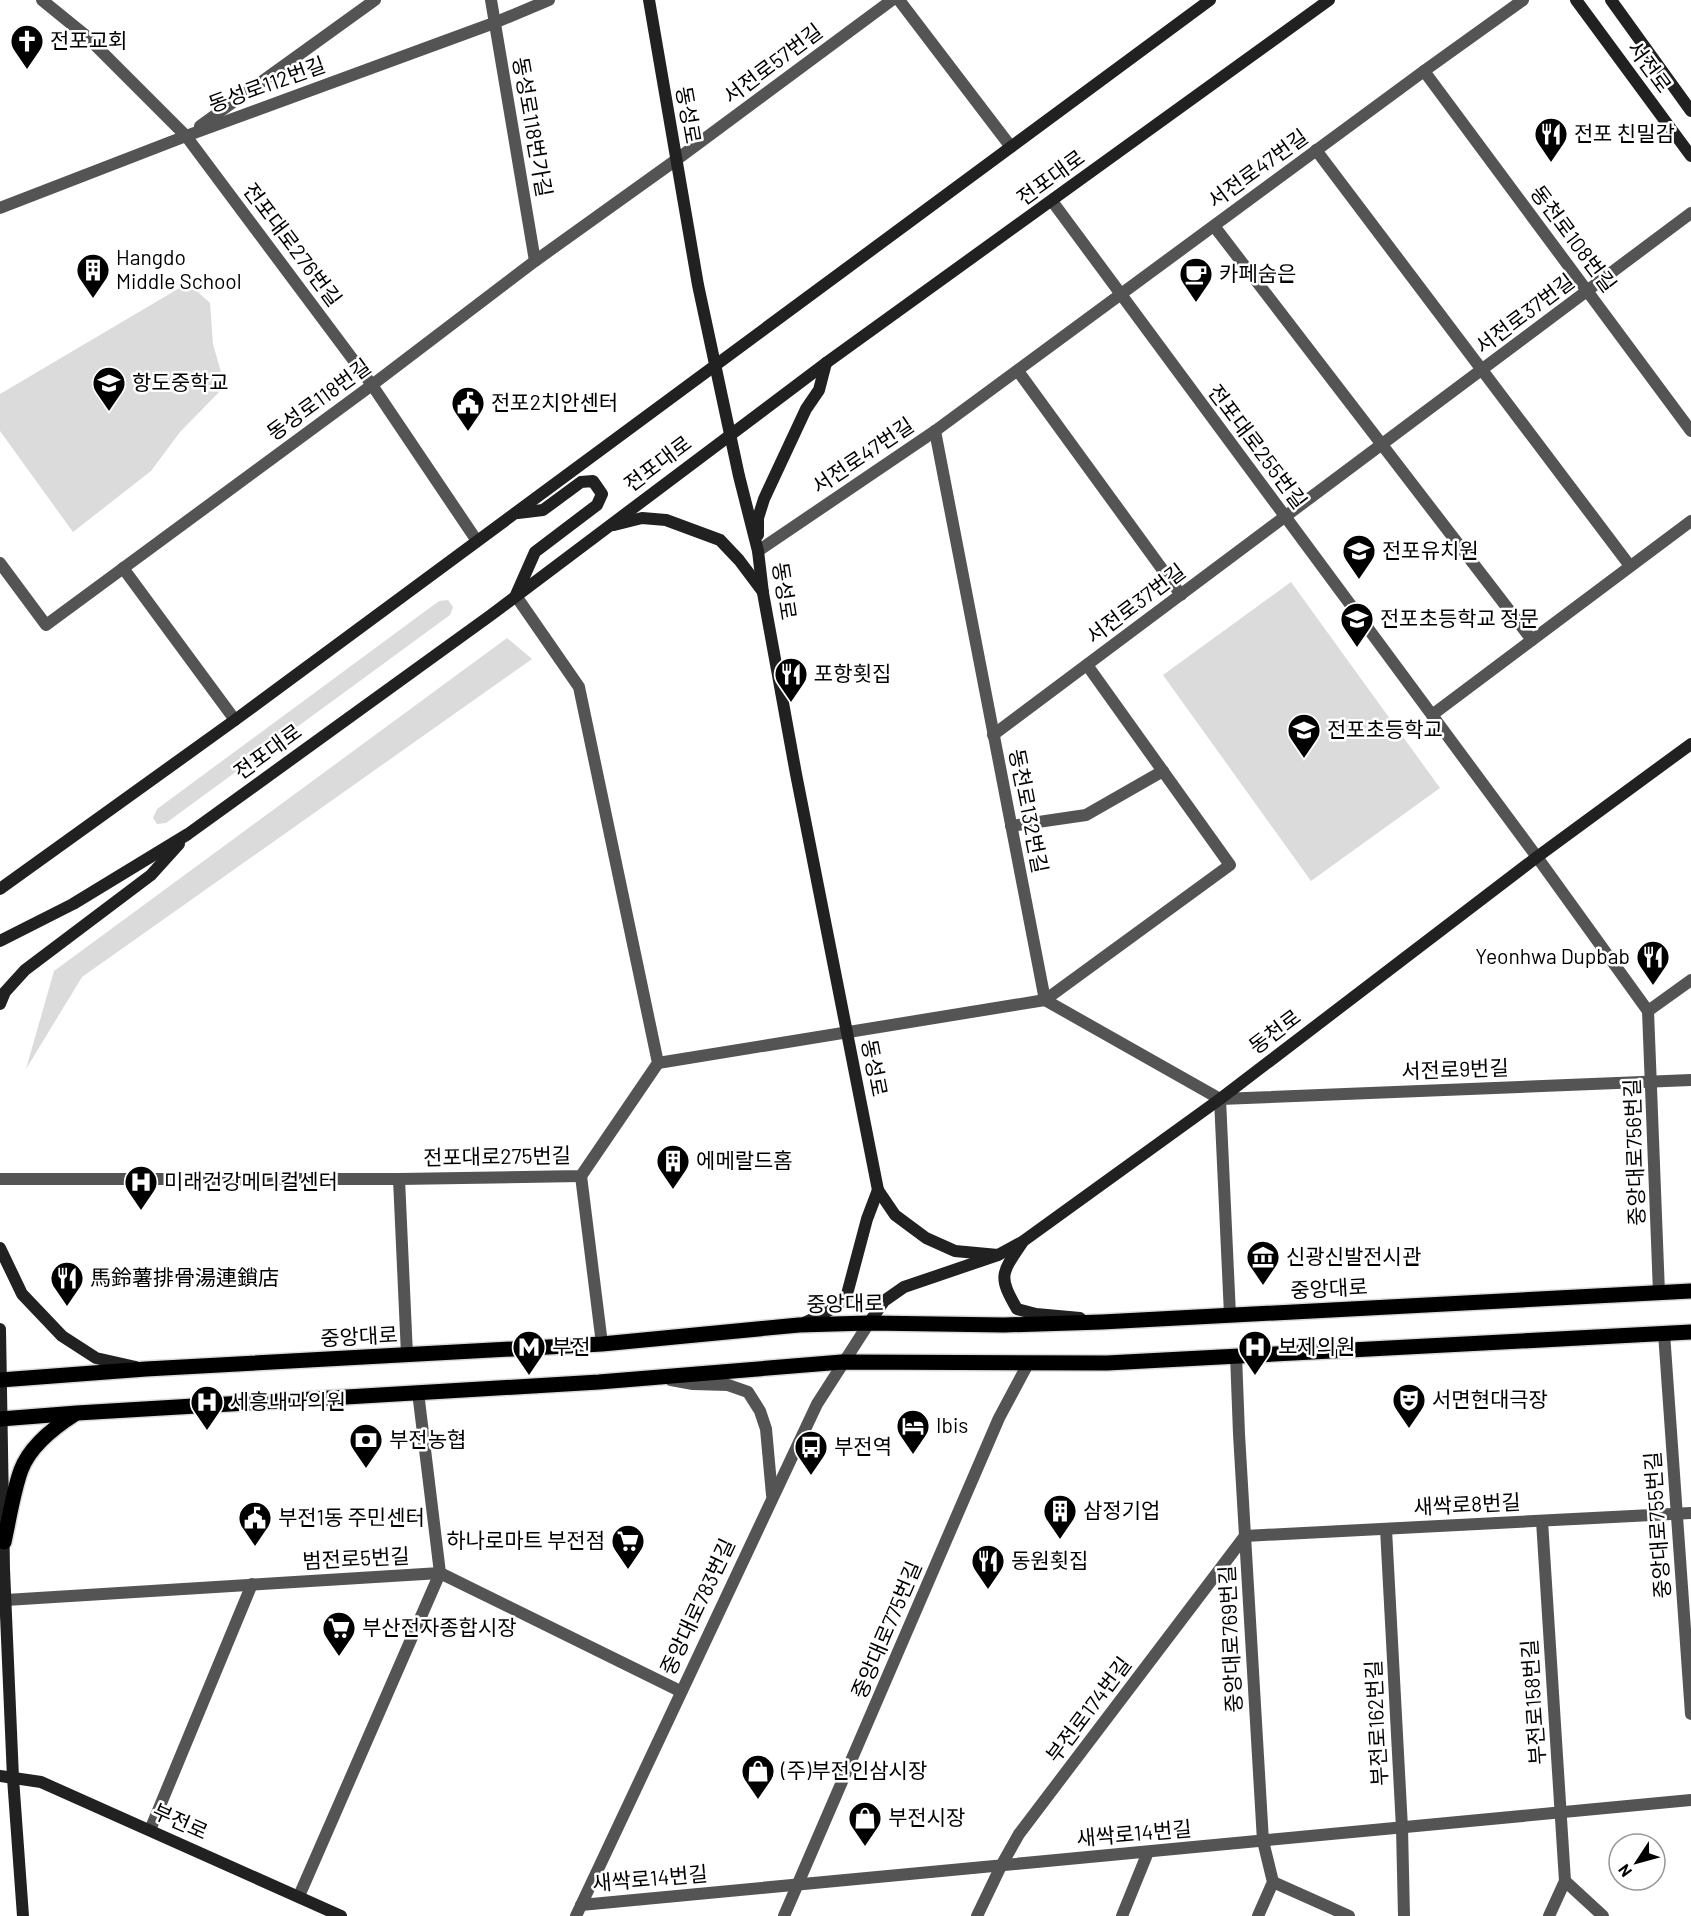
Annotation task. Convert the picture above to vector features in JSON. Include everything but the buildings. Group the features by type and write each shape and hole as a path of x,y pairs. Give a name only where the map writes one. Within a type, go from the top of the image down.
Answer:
{"main road":[{"name":"동성로","path":"648,0 714,366 758,551 796,774 878,1190 895,1215 926,1238 955,1251 998,1255"},
{"path":"0,889 235,720 1210,0"},
{"name":"전포대로","path":"0,941 73,904 188,834 516,596 826,363 1329,0"},
{"name":"서전로","path":"1576,0 1691,156"},
{"name":"서전로","path":"1611,0 1691,111"},
{"path":"758,551 758,518 764,499 806,409 819,390 826,363"},
{"path":"516,513 543,510 581,482 593,481 602,494 597,505 535,552 516,596"},
{"path":"607,527 642,518 666,520 696,529 720,540 740,560 764,593"},
{"name":"동천로","path":"870,1323 884,1301 904,1287 998,1255 1022,1242 1220,1099 1537,857 1691,744"},
{"path":"0,1004 5,992 25,970 151,875 188,834"},
{"path":"799,1325 834,1308 846,1298 867,1219 878,1190"},
{"path":"1022,1242 1005,1268 1004,1285 1017,1309 1036,1314 1063,1315 1102,1322"},
{"path":"0,1248 22,1294 63,1336 96,1358 146,1369"},
{"name":"중앙대로","path":"1,1380 146,1369 602,1344 799,1325 870,1323 1004,1325 1102,1322 1691,1291"},
{"path":"0,1329 6,1600 13,1778 23,1916"},
{"path":"1,1419 599,1382 842,1362 1107,1363 1691,1332"},
{"path":"4,1542 21,1469 37,1445 57,1425 77,1413"},
{"name":"부전로","path":"0,1776 41,1782 341,1916"}],"street":[{"name":"전포대로276번길","path":"42,0 85,35 186,136 372,385 477,541"},
{"path":"186,136 375,0"},
{"name":"동성로118번가길","path":"491,0 535,261"},
{"name":"동성로112번길","path":"0,208 186,136 494,23 549,0"},
{"name":"서전로57번길","path":"676,160 892,0"},
{"path":"899,0 1011,147"},
{"name":"서전로47번길","path":"758,551 935,431 1523,0"},
{"name":"동천로108번길","path":"1424,71 1691,431"},
{"path":"1316,150 1630,566"},
{"name":"동성로118번길","path":"0,563 46,625 372,385 535,261 676,160"},
{"name":"전포대로255번길","path":"1052,201 1537,857"},
{"name":"서전로37번길","path":"993,735 1691,213"},
{"path":"1214,226 1532,640"},
{"path":"1018,370 1181,595"},
{"name":"동천로132번길","path":"935,431 1045,1000"},
{"path":"1432,715 1691,521"},
{"path":"123,568 235,720"},
{"path":"516,596 579,687 658,1063 1045,1000 1220,1099 1230,1315"},
{"name":"서전로37번길","path":"1045,1000 1230,865 1087,665"},
{"path":"1011,826 1086,815 1163,771"},
{"path":"1537,857 1648,1011 1691,980"},
{"name":"중앙대로756번길","path":"1648,1011 1659,1293"},
{"name":"전포대로275번길","path":"0,1179 399,1179 581,1176 658,1063"},
{"name":"서전로9번길","path":"1220,1099 1691,1080"},
{"path":"581,1176 602,1344"},
{"path":"399,1179 407,1355"},
{"name":"중앙대로783번길","path":"578,1910 817,1404 842,1362 870,1323"},
{"name":"중앙대로755번길","path":"1664,1334 1691,1714"},
{"name":"중앙대로769번길","path":"1236,1356 1263,1842 1273,1882"},
{"name":"중앙대로775번길","path":"784,1916 999,1419 1029,1362"},
{"path":"652,1376 693,1384 728,1385 748,1392 760,1411 766,1429 772,1496"},
{"path":"299,1896 440,1573 418,1392"},
{"name":"새싹로8번길","path":"1245,1536 1691,1513"},
{"name":"부전로158번길","path":"1542,1521 1565,1881 1549,1916"},
{"name":"부전로162번길","path":"1386,1529 1402,1828 1404,1916"},
{"name":"부전로174번길","path":"977,1916 1019,1834 1245,1536"},
{"name":"범전로5번길","path":"6,1600 440,1573 680,1691"},
{"path":"150,1830 252,1584"},
{"name":"새싹로14번길","path":"578,1910 798,1884 1691,1800"},
{"path":"1122,1916 1149,1852"},
{"path":"1565,1881 1604,1916"},
{"path":"1258,1916 1273,1882 1349,1916"}],"shaded area":[{"path":"188,283 210,303 213,344 225,386 180,432 151,471 73,532 0,431 0,394"},
{"path":"1291,582 1440,788 1311,881 1163,675"},
{"path":"448,600 453,607 450,615 166,823 157,824 153,818 157,809 439,601"},
{"path":"507,638 532,659 82,977 26,1069 54,971"}],"place":[{"name":"전포교회","path":"27,70"},
{"name":"전포 친밀감","path":"1551,163"},
{"name":"Hangdo Middle School","path":"93,299"},
{"name":"카페숨은","path":"1196,303"},
{"name":"항도중학교","path":"109,412"},
{"name":"전포2치안센터","path":"468,432"},
{"name":"전포유치원","path":"1359,580"},
{"name":"전포초등학교 정문","path":"1357,648"},
{"name":"포항횟집","path":"791,703"},
{"name":"전포초등학교","path":"1304,759"},
{"name":"Yeonhwa Dupbab","path":"1653,986"},
{"name":"에메랄드홈","path":"673,1190"},
{"name":"미래건강메디컬센터","path":"141,1211"},
{"name":"신광신발전시관","path":"1263,1286"},
{"name":"馬鈴薯排骨湯連鎖店","path":"67,1307"},
{"name":"부전","path":"529,1376"},
{"name":"보제의원","path":"1255,1376"},
{"name":"서면현대극장","path":"1409,1429"},
{"name":"세흥내과의원","path":"207,1431"},
{"name":"Ibis","path":"913,1455"},
{"name":"부전농협","path":"366,1469"},
{"name":"부전역","path":"811,1476"},
{"name":"삼정기업","path":"1060,1540"},
{"name":"부전1동 주민센터","path":"255,1547"},
{"name":"하나로마트 부전점","path":"628,1570"},
{"name":"동원횟집","path":"988,1590"},
{"name":"부산전자종합시장","path":"339,1657"},
{"name":"(주)부전인삼시장","path":"758,1800"},
{"name":"부전시장","path":"865,1847"}]}
